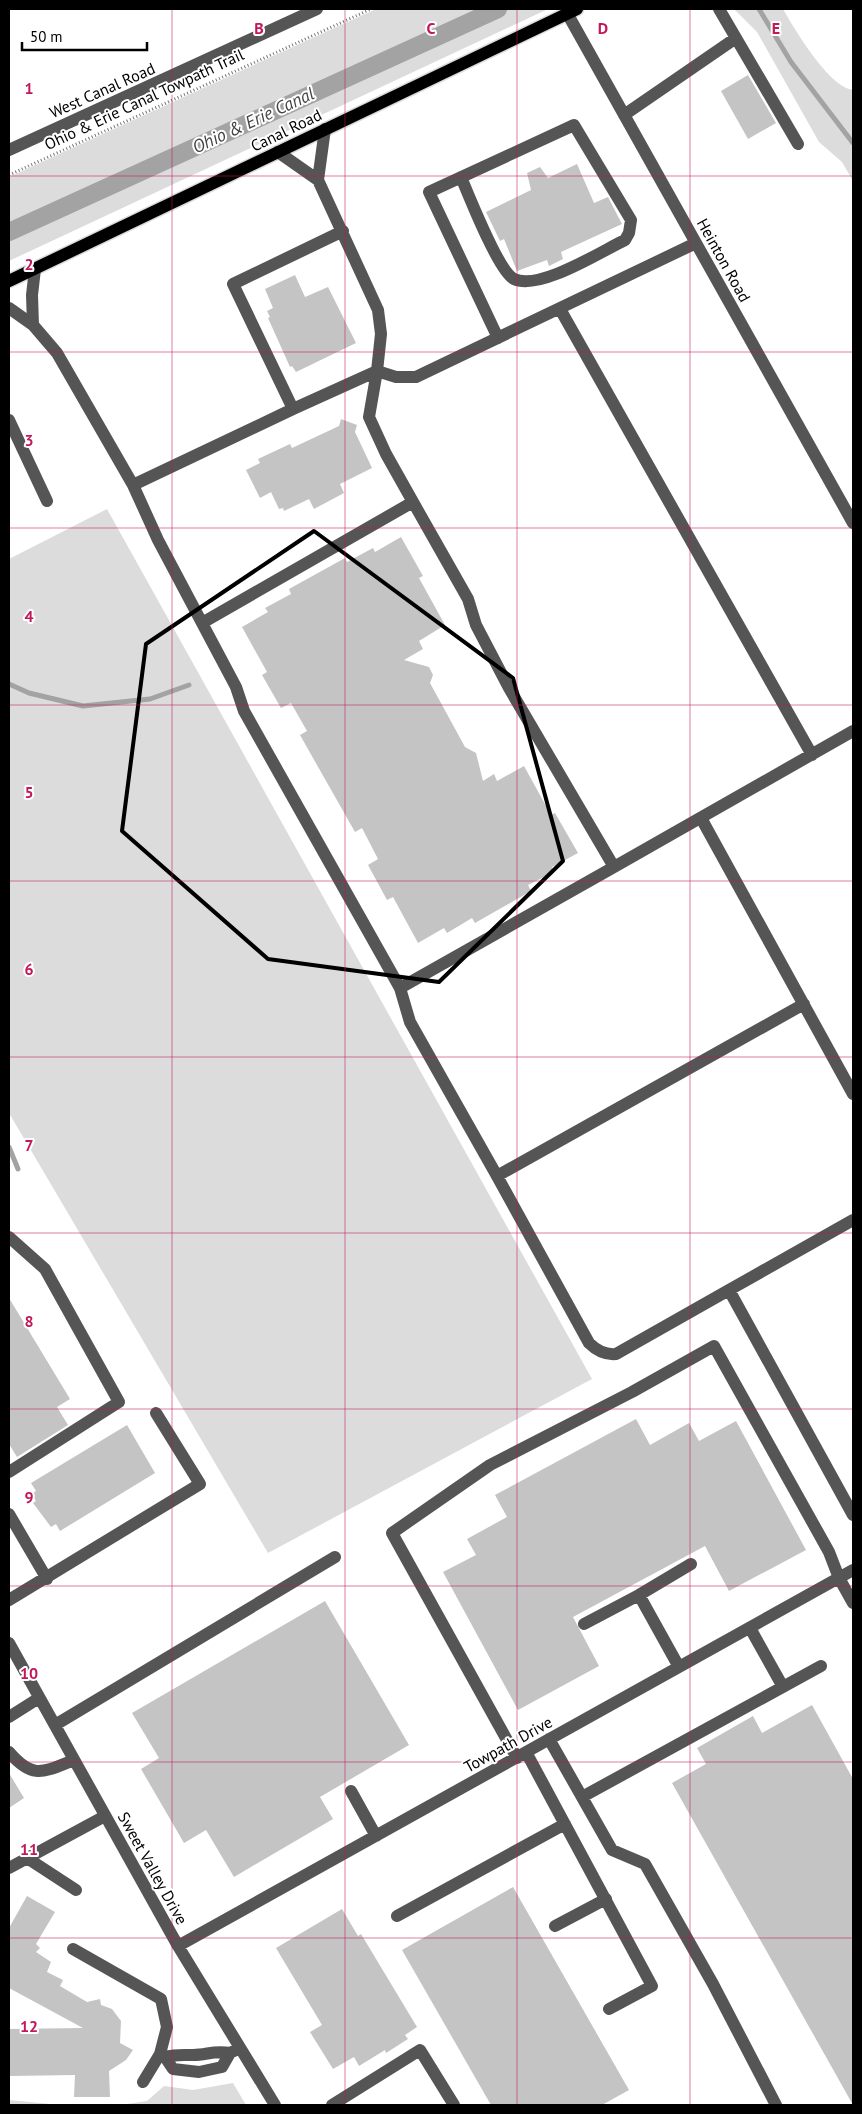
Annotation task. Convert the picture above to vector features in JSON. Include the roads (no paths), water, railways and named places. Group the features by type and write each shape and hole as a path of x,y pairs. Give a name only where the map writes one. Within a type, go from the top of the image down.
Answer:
{"main road":[{"name":"Canal Road","path":"9,281 572,11"}],"street":[{"name":"West Canal Road","path":"9,150 317,9"},
{"path":"719,9 798,144"},
{"name":"Heinton Road","path":"572,11 624,115 853,523"},
{"path":"624,115 736,38"},
{"path":"461,177 506,272 514,278 531,282 555,274 624,240 631,226 631,220 574,125 461,177 429,192 498,338"},
{"path":"318,180 326,129"},
{"path":"278,152 318,180 378,310 381,334 370,417 388,458 468,599 476,626 508,688 614,867"},
{"path":"293,409 233,284 343,231"},
{"path":"133,485 377,371 396,377 416,377 696,243"},
{"path":"33,325 32,295 35,268"},
{"path":"9,308 33,325 63,362 133,485 158,540 236,686 244,711 400,988 410,1022 589,1343 595,1349 616,1354 853,1220"},
{"path":"560,308 812,755"},
{"path":"9,420 47,501"},
{"path":"202,623 414,502"},
{"path":"400,988 853,732"},
{"path":"701,818 853,1094"},
{"path":"497,1176 804,1004"},
{"path":"9,1237 45,1269 120,1402 9,1472"},
{"path":"729,1290 853,1515"},
{"path":"609,2009 652,1986 565,1824 522,1755 392,1533 490,1465 632,1392 714,1346 829,1552 839,1578 853,1603"},
{"path":"9,1600 47,1579 200,1484 156,1413"},
{"path":"9,1514 47,1579"},
{"path":"55,1725 335,1557"},
{"path":"584,1624 639,1595 691,1564"},
{"name":"Towpath Drive","path":"178,1946 853,1570"},
{"path":"639,1595 679,1667"},
{"path":"750,1628 782,1687"},
{"name":"Sweet Valley Drive","path":"9,1643 235,2050 275,2105"},
{"path":"582,1797 821,1666"},
{"path":"9,1717 39,1698"},
{"path":"549,1739 612,1850 645,1864 713,1984 776,2105"},
{"path":"9,1752 20,1764 29,1770 44,1772 74,1760"},
{"path":"351,1791 376,1836"},
{"path":"9,1868 105,1816"},
{"path":"397,1916 565,1824"},
{"path":"27,1858 76,1890"},
{"path":"555,1926 606,1899"},
{"path":"74,1949 161,1999 166,2027 162,2056 143,2082"},
{"path":"162,2056 174,2069 199,2072 222,2066 235,2050"},
{"path":"332,2105 420,2050 454,2105"}],"waterway":[{"name":"Ohio & Erie Canal","path":"9,232 498,9"},
{"path":"759,9 791,62 853,143"},
{"path":"9,684 29,693 83,706 150,699 189,685"},
{"path":"9,1147 18,1169"}]}
